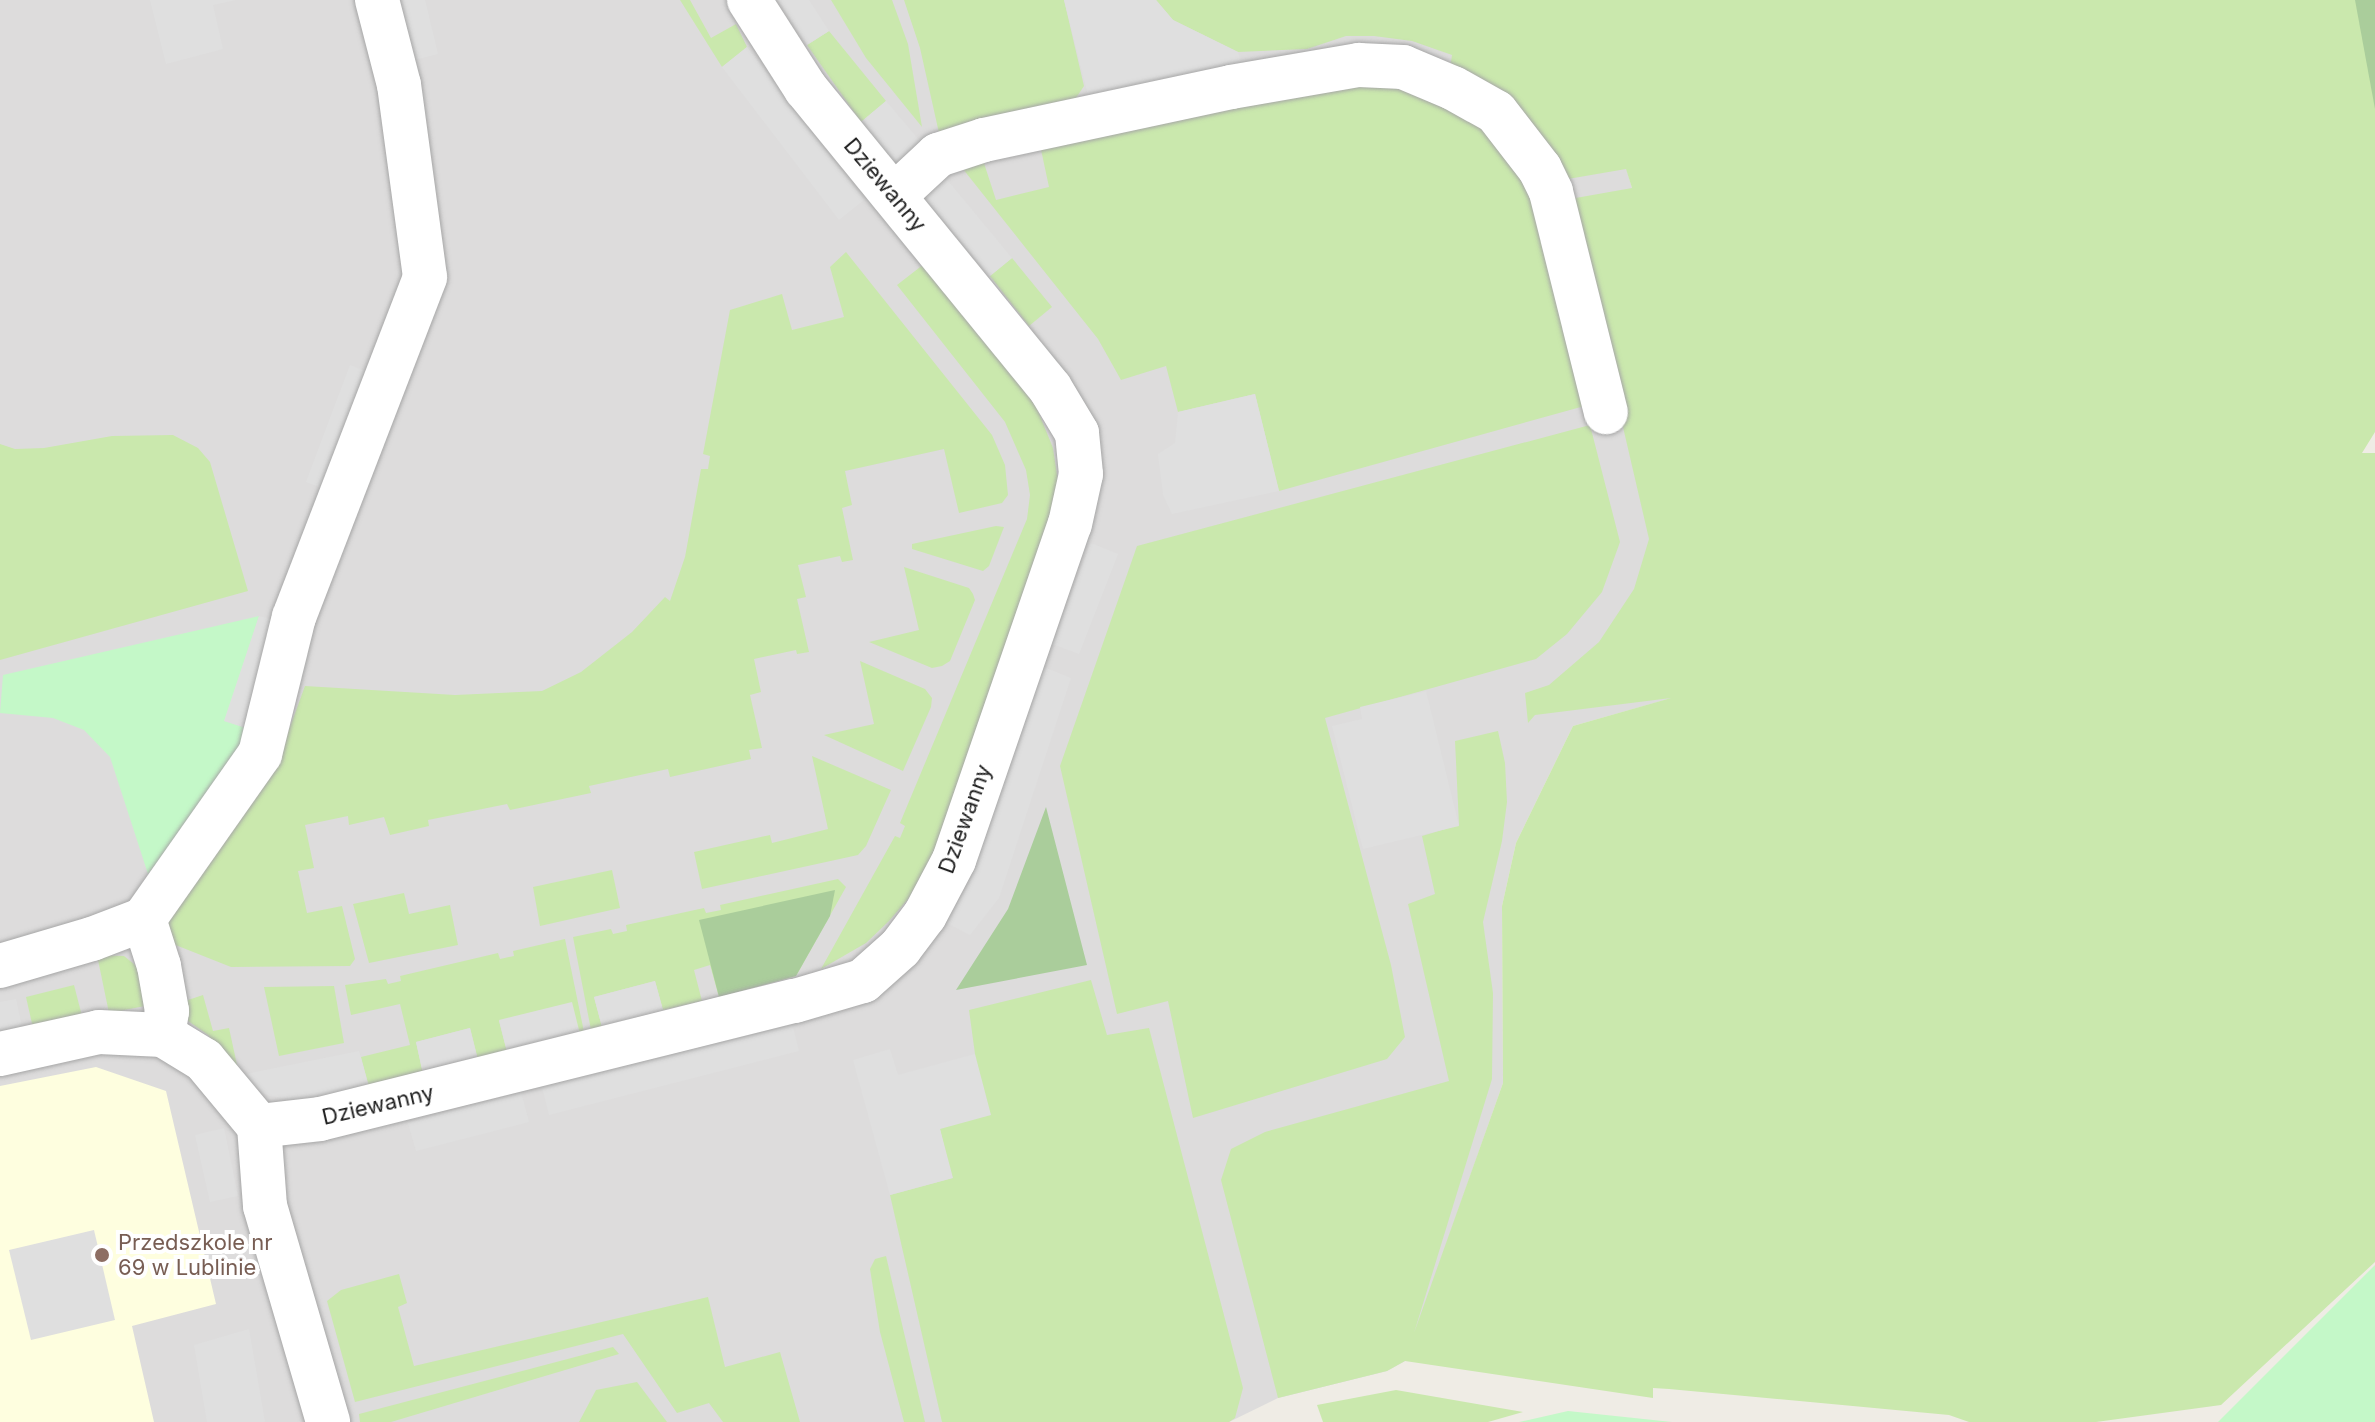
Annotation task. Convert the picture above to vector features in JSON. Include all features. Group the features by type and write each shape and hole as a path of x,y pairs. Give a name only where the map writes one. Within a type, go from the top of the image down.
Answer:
{"street":[{"path":"0,966 92,939 144,919 260,754 294,617 425,277 399,85 377,0"},
{"name":"Dziewanny","path":"259,1126 320,1119 365,1109 795,1001 863,981 900,948 925,915 954,860 989,750 1047,596 1070,524 1081,474 1077,433 1050,388 806,89 749,0"},
{"path":"894,196 938,155 984,140 1231,87 1359,65 1403,67 1453,88 1496,112 1540,169 1551,192 1606,412"},
{"path":"144,919 159,966 167,1011 163,1035"},
{"path":"0,1054 99,1032 163,1035 204,1060 259,1126 265,1206 328,1422"}],"shaded area":[{"path":"0,0 1577,0 1632,188 1679,696 1573,726 1516,843 1502,906 1503,1083 1405,1361 1387,1371 1278,1398 1229,1422 0,1422"},
{"path":"150,0 236,0 213,5 223,49 166,64"},
{"path":"396,0 425,0 438,54 410,61"},
{"path":"778,0 809,0 829,31 807,45"},
{"path":"1064,0 1156,0 1173,20 1238,52 1252,99 1098,135"},
{"path":"747,47 864,200 839,220 722,67"},
{"path":"886,101 925,147 900,168 861,122"},
{"path":"940,171 1012,258 990,276 918,190"},
{"path":"350,365 378,376 335,493 306,482"},
{"path":"1255,394 1279,491 1172,514 1163,495 1158,454 1175,443 1178,412"},
{"path":"1091,543 1118,554 1079,654 1052,644"},
{"path":"259,616 284,623 249,729 224,721"},
{"path":"1044,667 1071,678 999,898 970,935 945,922 969,884"},
{"path":"1426,691 1459,826 1363,849 1332,726 1362,719 1360,707"},
{"path":"655,981 663,1010 602,1027 594,997"},
{"path":"16,999 22,1027 0,1032 0,1002"},
{"path":"572,1002 580,1034 507,1052 499,1020"},
{"path":"792,1023 799,1051 549,1115 542,1087"},
{"path":"470,1028 478,1060 423,1074 416,1042"},
{"path":"890,1049 898,1075 975,1054 991,1115 940,1129 953,1178 890,1195 853,1060"},
{"path":"359,1051 369,1087 305,1102 266,1095 241,1075"},
{"name":"Przedszkole nr 69 w Lublinie","path":"96,1067 166,1091 216,1304 132,1326 154,1422 0,1422 0,1086"},
{"path":"521,1092 529,1122 416,1151 408,1123"},
{"path":"224,1128 238,1196 210,1202 195,1135"},
{"path":"94,1230 115,1320 31,1340 9,1250"},
{"path":"249,1329 265,1422 207,1422 194,1345"}],"green space":[{"path":"680,0 690,0 711,38 736,24 747,47 722,67"},
{"path":"831,0 892,0 908,44 922,127 866,58"},
{"path":"904,0 1064,0 1084,86 1068,110 939,133 920,48"},
{"path":"1156,0 2357,0 2375,92 2375,432 2362,453 2375,453 2375,1262 2221,1405 2096,1422 1969,1422 1949,1415 1669,1389 1653,1388 1653,1398 1405,1361 1387,1371 1278,1398 1221,1180 1231,1149 1265,1132 1449,1081 1408,904 1435,894 1422,836 1459,825 1455,741 1498,731 1505,763 1507,802 1502,841 1483,922 1493,993 1492,1079 1414,1333 1503,1083 1502,906 1516,843 1573,726 1671,698 1535,715 1528,723 1525,693 1549,685 1599,642 1634,589 1649,539 1570,199 1632,188 1626,169 1562,180 1450,68 1452,55 1412,41 1374,36 1346,36 1307,49 1238,52 1173,20"},
{"path":"2355,0 2375,0 2375,109"},
{"path":"829,31 886,101 861,122 807,45"},
{"path":"1347,81 1399,89 1480,123 1528,183 1588,405 1279,491 1255,394 1178,412 1166,366 1121,380 1098,339 959,164 982,157 996,200 1049,187 1040,145"},
{"path":"846,252 992,435 1005,465 1008,495 1002,503 959,513 944,449 845,471 852,505 842,508 853,560 842,562 840,556 798,565 806,597 797,599 809,652 797,654 796,650 754,659 761,692 750,695 762,748 749,750 751,759 670,777 668,769 589,786 591,793 510,810 507,804 428,820 429,826 390,835 384,817 349,825 348,816 305,825 314,868 298,871 307,913 342,906 355,959 350,966 231,967 168,942 169,919 277,762 305,686 455,695 542,691 581,672 632,632 665,597 670,601 685,557 701,469 708,469 710,456 703,454 730,310 782,294 792,330 844,317 830,267"},
{"path":"1012,258 1052,307 1029,326 990,276"},
{"path":"924,264 1036,406 1053,448 1058,481 1055,503 937,846 909,898 889,921 866,943 821,969 895,836 900,838 905,826 900,823 1027,519 1030,495 1026,470 1005,422 897,285"},
{"path":"1590,425 1620,542 1602,592 1567,634 1536,659 1325,718 1391,965 1405,1037 1387,1059 1193,1118 1168,1001 1117,1014 1060,766 1137,546"},
{"path":"173,435 198,448 210,462 248,591 0,660 0,444 15,449 44,448 112,436"},
{"path":"996,526 1004,527 989,566 983,571 912,549 912,544"},
{"path":"904,567 969,588 973,594 975,600 950,661 942,666 932,668 869,642 919,630"},
{"path":"259,616 225,721 249,729 215,789 148,874 110,757 84,730 53,718 0,713 3,675"},
{"path":"860,661 925,689 932,698 903,771 824,735 874,724"},
{"path":"812,756 891,790 866,846 858,855 702,889 694,852 770,835 772,843 828,829"},
{"path":"1046,807 1087,965 956,990 1008,909"},
{"path":"612,870 620,908 540,926 533,887"},
{"path":"838,879 846,887 796,976 719,997 710,965 694,970 702,1001 663,1010 655,981 594,997 602,1027 591,1030 573,937 611,929 613,934 627,931 626,925 704,908 706,913 721,910 720,905"},
{"path":"835,890 830,916 796,976 719,997 699,920"},
{"path":"404,893 409,914 450,905 458,945 369,963 353,904"},
{"path":"565,939 584,1032 499,1021 507,1052 478,1060 470,1028 416,1042 423,1074 369,1087 361,1057 410,1045 400,1004 351,1015 345,985 386,979 388,984 401,981 400,976 498,953 500,959 514,956 513,951"},
{"path":"97,955 124,956 134,964 143,976 145,1006 109,1013"},
{"path":"1091,980 1107,1035 1149,1028 1243,1388 1235,1418 1229,1422 942,1422 890,1195 952,1178 940,1129 975,1054 969,1010"},
{"path":"74,985 82,1016 33,1028 26,997"},
{"path":"334,986 344,1043 279,1056 264,987"},
{"path":"203,995 213,1031 229,1028 239,1074 208,1035 188,1021 182,1002"},
{"path":"886,1256 925,1422 904,1422 880,1332 870,1269 875,1259"},
{"path":"2375,1265 2375,1422 2218,1422"},
{"path":"399,1274 407,1303 398,1307 414,1366 708,1297 725,1367 780,1352 800,1422 723,1422 709,1403 677,1413 623,1334 355,1402 327,1301 341,1290"},
{"path":"613,1347 619,1354 391,1422 360,1422 359,1414"},
{"path":"637,1382 667,1422 579,1422 596,1390"},
{"path":"1396,1390 1523,1412 1488,1422 1323,1422 1317,1405"},
{"path":"1568,1411 1672,1422 1519,1422"}],"place":[{"name":"Przedszkole nr 69 w Lublinie","path":"102,1255"}]}
